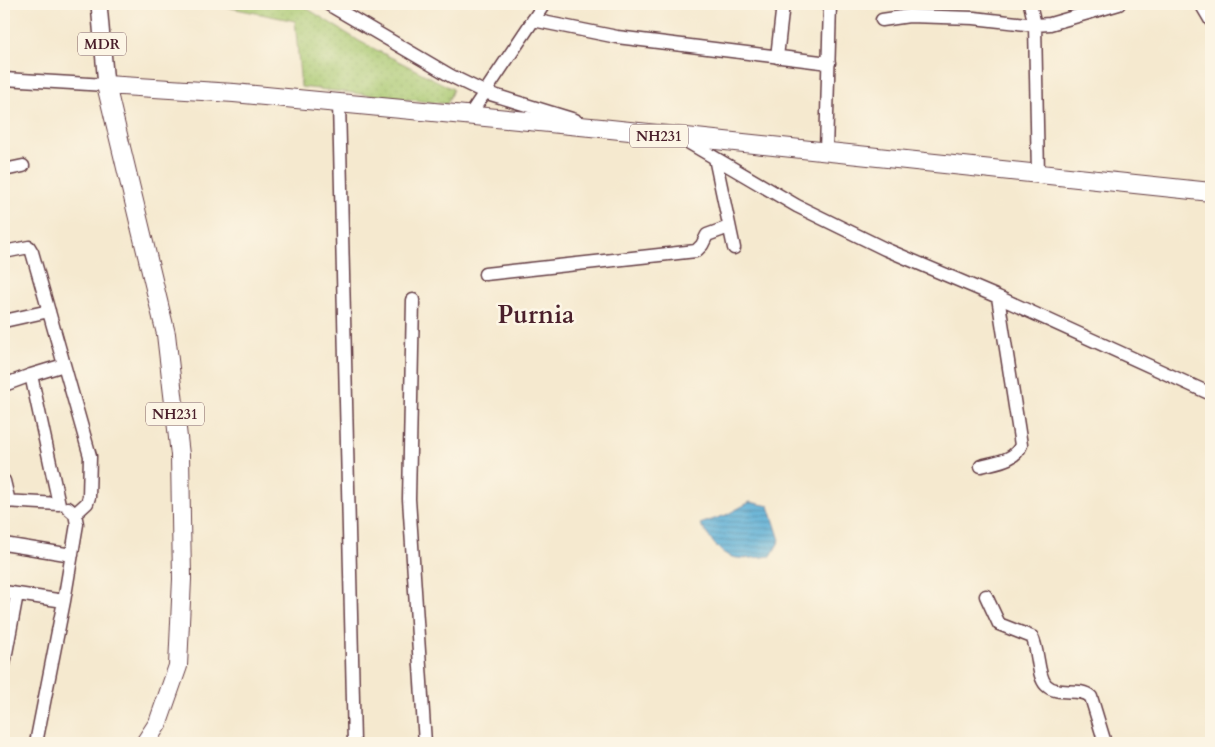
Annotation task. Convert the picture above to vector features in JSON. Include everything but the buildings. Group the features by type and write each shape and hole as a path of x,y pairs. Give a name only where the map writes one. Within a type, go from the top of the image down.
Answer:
{"highway":[{"name":"NH231","path":"145,743 158,723 178,666 182,580 180,455 166,334 106,85 234,93 601,128 681,138 1211,192"}],"main road":[{"name":"MDR","path":"99,4 106,85"}],"street":[{"path":"328,4 451,76 484,92 601,128"},
{"path":"469,116 544,4"},
{"path":"777,57 783,4"},
{"path":"826,152 830,4"},
{"path":"1030,4 1035,25 1038,174"},
{"path":"882,20 909,16 974,18 1035,25 1050,24 1119,4"},
{"path":"1201,4 1211,21"},
{"path":"534,20 617,37 829,63"},
{"path":"4,79 106,85"},
{"path":"339,103 354,743"},
{"path":"681,138 797,206 886,249 998,297 1211,394"},
{"path":"715,158 734,248"},
{"path":"4,170 23,166"},
{"path":"485,274 696,251 702,245 706,234 729,227"},
{"path":"4,252 29,247 32,252 92,467 89,498 75,514"},
{"path":"981,466 1007,459 1018,452 1020,445 998,297"},
{"path":"413,300 410,499 425,743"},
{"path":"4,322 49,311"},
{"path":"4,384 64,365"},
{"path":"30,375 59,504"},
{"path":"4,480 6,501 59,504 75,514 77,524 36,743"},
{"path":"4,544 72,555"},
{"path":"4,592 64,601"},
{"path":"4,664 17,594"},
{"path":"986,596 999,624 1032,637 1036,645 1041,678 1046,685 1054,690 1082,693 1091,697 1105,743"}],"green space":[{"path":"212,4 300,4 359,41 453,89 447,104 301,87 295,21"}],"water":[{"path":"750,502 769,506 780,540 771,556 736,558 729,556 722,552 700,524 726,515"}],"district":[{"name":"Purnia","path":"536,315"}]}
